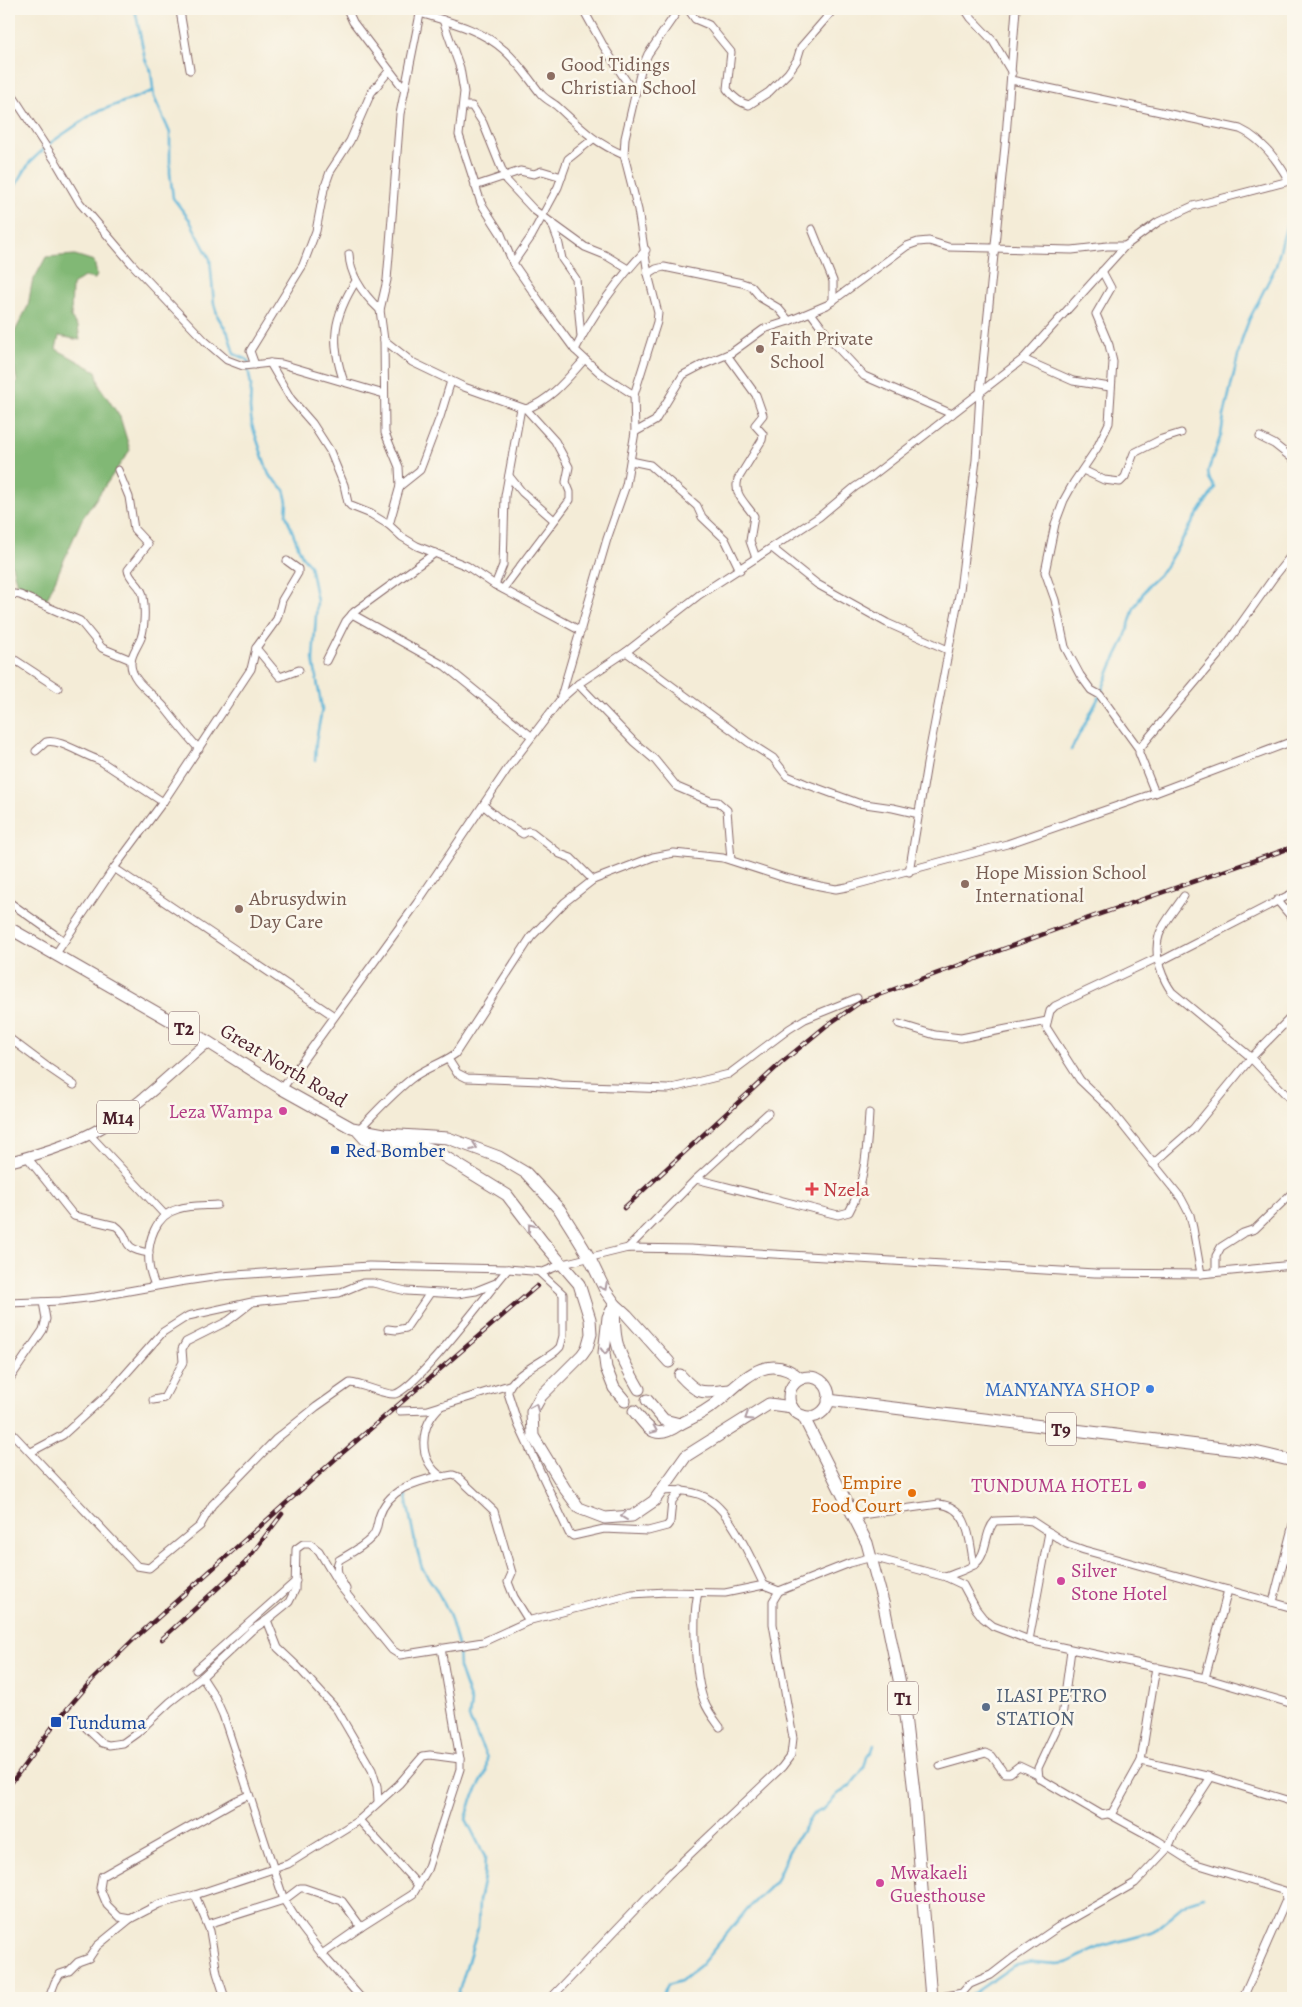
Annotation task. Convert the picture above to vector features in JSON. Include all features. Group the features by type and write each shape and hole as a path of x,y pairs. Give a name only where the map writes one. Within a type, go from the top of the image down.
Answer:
{"highway":[{"name":"Great North Road","path":"9,928 208,1042 282,1089 357,1130 366,1139 377,1143 427,1147 446,1156 507,1195 542,1242 563,1264"},
{"path":"357,1130 448,1138 498,1156 526,1173 560,1210 589,1257 605,1290 615,1304 668,1362"},
{"name":"T1","path":"563,1264 578,1284 590,1319 591,1334 587,1348 582,1355 535,1403 531,1421 533,1436 564,1489 579,1508 605,1518 632,1516 654,1501 686,1456 769,1404 792,1408 803,1416 854,1516 872,1557 903,1699 914,1792 931,1998"},
{"path":"615,1304 613,1326 620,1355 639,1389"},
{"path":"615,1304 608,1317 604,1353 606,1368 614,1388 626,1401"},
{"path":"634,1410 646,1427 661,1434 670,1431 719,1401 752,1373 770,1366 784,1368 801,1379"},
{"path":"680,1375 694,1389 702,1392 730,1390"},
{"path":"792,1408 789,1398 791,1389 801,1379 810,1377 819,1380 826,1386 828,1400 825,1409 817,1415 803,1416"},
{"path":"647,1400 664,1420 680,1424"},
{"name":"T9","path":"828,1400 1255,1452 1293,1461"}],"main road":[{"name":"M14","path":"9,1162 89,1134 121,1115 159,1086 208,1042"}],"street":[{"path":"182,9 190,70"},
{"path":"347,9 353,22 377,51 404,89"},
{"path":"583,9 604,47 634,93"},
{"path":"560,700 607,539 622,497 631,461 635,432 634,395 658,317 648,274 646,250 624,155 625,138 634,93 641,70 648,54 679,9"},
{"path":"688,9 695,18 709,25 731,52 727,89 743,104 750,105 769,92 788,73 797,60 801,47 834,9"},
{"path":"282,1089 417,903 532,736 560,700 578,684 626,652 698,595 740,570 819,517 855,487 1024,359 1125,246 1158,222 1193,206 1291,180 1278,162 1252,135 1240,129 1011,76 993,41 965,9"},
{"path":"909,872 960,590 976,460 980,393 1016,9"},
{"path":"389,525 400,486 398,466 385,433 384,340 380,310 390,256 398,130 404,89 420,11 471,29 504,50 524,70 542,96 558,107 593,140 624,155"},
{"path":"443,20 460,68 464,92 459,135 481,204 501,234 513,263 575,350 600,373 634,395"},
{"path":"255,365 250,351 303,265 316,231 324,189 330,172 350,141 371,93 390,71"},
{"path":"9,90 80,203 132,264 206,341 227,360 243,366 270,363 282,364 384,394"},
{"path":"463,106 472,106 482,120 508,182 542,217 585,247 605,255 628,269"},
{"path":"513,263 530,240 571,155 593,140"},
{"path":"475,186 504,175 520,172 534,174 542,171 562,176"},
{"path":"552,224 562,258 576,279 581,337"},
{"path":"812,229 833,280 833,301"},
{"path":"635,432 655,421 681,376 727,355 764,329 810,313 833,301 895,253 913,243 929,241 948,247 1072,250 1125,246"},
{"path":"575,350 581,337 628,269 646,250"},
{"path":"348,254 349,264 356,281 366,296 380,310"},
{"path":"648,274 664,267 742,283 751,286 761,298 778,308 789,321"},
{"path":"1102,271 1111,288 1096,314 1112,356 1110,415 1106,431 1064,500 1055,524 1045,572 1055,600 1065,647 1091,690 1100,695 1139,749 1155,793"},
{"path":"344,382 335,355 335,336 342,305 356,281"},
{"path":"810,313 835,345 864,376 952,414"},
{"path":"384,340 412,362 450,381 524,408 555,440 569,468 566,482 570,492 570,500 503,589"},
{"path":"727,355 754,391 763,413 762,418 755,425 763,434 762,440 738,478 736,485 737,494 754,516 750,541 756,558"},
{"path":"1024,359 1067,379 1110,387"},
{"path":"524,408 534,406 552,394 584,360"},
{"path":"270,363 291,399 312,423 330,451 344,485 348,503 351,506 371,514 389,525 402,537 467,566 495,585 581,631"},
{"path":"400,486 420,470 440,417 450,381"},
{"path":"495,585 503,565 502,525 505,496 524,408"},
{"path":"1083,470 1104,480 1120,482 1124,478 1134,453 1162,439 1182,433"},
{"path":"1260,437 1274,444 1293,459"},
{"path":"631,461 650,465 697,506 702,517 725,539 740,570"},
{"path":"118,470 129,497 134,528 148,544 128,570 128,574 141,588 143,596 143,632 131,660 132,667 141,684 164,706 172,720 199,749"},
{"path":"509,476 522,492 554,520"},
{"path":"772,548 817,584 887,622 948,650"},
{"path":"326,661 346,621 352,614 435,553"},
{"path":"1139,749 1220,653 1293,553"},
{"path":"55,955 114,868 163,802 251,669 256,648 277,618 282,600 297,575 298,569 287,561"},
{"path":"9,595 20,595 80,621 102,648 131,660"},
{"path":"352,614 445,666 532,736"},
{"path":"256,648 280,677 299,670"},
{"path":"626,652 748,742 768,754 788,776 858,803 919,814"},
{"path":"9,656 58,688"},
{"path":"578,684 634,742 655,760 677,787 710,801 718,802 727,810 731,860"},
{"path":"36,751 46,742 59,741 85,756 100,760 163,802"},
{"path":"357,1130 411,1079 426,1068 448,1060 460,1048 531,937 560,907 593,880 653,857 674,853 731,860 803,883 836,889 909,872 1007,844 1155,793 1293,741"},
{"path":"484,806 515,830 523,834 528,831 532,832 560,854 571,858 593,880"},
{"path":"114,868 334,1016"},
{"path":"1201,1274 1190,1215 1181,1198 1109,1108 1080,1080 1046,1027 1047,1020 1050,1011 1055,1006 1226,929 1293,893"},
{"path":"1184,896 1157,938 1158,960 1165,982 1172,992 1251,1058 1293,1102"},
{"path":"1277,900 1293,919"},
{"path":"9,902 64,941"},
{"path":"448,1060 457,1073 467,1078 541,1081 560,1085 668,1089 729,1074 800,1022 857,998"},
{"path":"1153,1164 1193,1130 1251,1058 1293,1014"},
{"path":"899,1024 935,1035 960,1038 1047,1020"},
{"path":"9,1038 74,1085"},
{"path":"628,1248 696,1179 768,1113"},
{"path":"696,1179 838,1215 849,1212 854,1202 866,1160 869,1113"},
{"path":"89,1134 165,1215"},
{"path":"27,1157 74,1216 116,1226 120,1228 129,1246 138,1251 149,1253"},
{"path":"1216,1272 1216,1256 1222,1247 1243,1233 1255,1229 1293,1192"},
{"path":"155,1286 148,1265 149,1253 157,1223 165,1215 179,1208 217,1204"},
{"path":"9,1303 95,1297 220,1276 369,1266 508,1269 539,1272 628,1248 690,1249 1095,1273 1201,1274 1293,1265"},
{"path":"9,1430 32,1452 137,1566 149,1568 200,1526 210,1508 253,1466 267,1448 316,1407 350,1383 390,1394 398,1392 414,1380 430,1364 508,1269"},
{"path":"539,1272 563,1294 563,1336 560,1347 513,1380 509,1385 508,1393 518,1424 571,1535 578,1536 604,1529 648,1531 667,1526 670,1522 672,1501 681,1490"},
{"path":"32,1452 58,1438 109,1393 163,1332 196,1314 252,1302 339,1293 366,1283 399,1290 430,1293 468,1293 496,1283"},
{"path":"388,1329 406,1328 430,1293"},
{"path":"9,1380 43,1330 46,1319 43,1302"},
{"path":"153,1400 164,1398 183,1362 182,1349 186,1342 228,1321 252,1302"},
{"path":"400,1411 428,1410 509,1385"},
{"path":"440,1476 427,1461 424,1434 429,1420 441,1406"},
{"path":"349,1597 336,1567 339,1560 372,1538 383,1509 393,1494 410,1486 413,1482 453,1475 458,1477 494,1511 512,1573 508,1582 514,1597 529,1621"},
{"path":"661,1491 681,1490 705,1497 717,1505 744,1542 764,1585"},
{"path":"854,1516 947,1504 965,1520 974,1565"},
{"path":"946,1577 974,1565 982,1554 991,1525 995,1521 1023,1520 1032,1521 1067,1544 1084,1550 1293,1608"},
{"path":"1272,1602 1293,1524"},
{"path":"1029,1640 1049,1532"},
{"path":"78,1720 106,1744 113,1746 123,1743 137,1734 170,1702 202,1677 252,1630 289,1602 295,1590 296,1549 303,1544 310,1544 319,1551 333,1577 394,1652 405,1655 483,1642 529,1621 639,1593 725,1593 764,1585 779,1591"},
{"path":"551,1998 668,1876 782,1767 791,1755 793,1738 773,1624 773,1601 779,1591 872,1557 946,1577 965,1587 976,1609 990,1624 1029,1640 1205,1678 1293,1704"},
{"path":"196,1670 296,1582"},
{"path":"1205,1678 1228,1590"},
{"path":"698,1593 695,1612 696,1651 702,1697 720,1728"},
{"path":"267,1620 278,1648 338,1710 372,1770 377,1786 378,1801"},
{"path":"322,1954 412,1894 427,1870 454,1792 459,1773 460,1759 442,1648"},
{"path":"1038,1775 1038,1768 1062,1716 1071,1650"},
{"path":"1109,1814 1112,1813 1141,1761 1156,1667"},
{"path":"202,1677 223,1714 284,1900 322,1954 361,1998"},
{"path":"940,1766 986,1753 992,1756 1004,1773 1010,1773 1019,1766 1038,1775 1039,1778 1082,1803 1102,1814 1109,1814 1193,1863 1282,1890 1286,1893 1286,1900 1243,1998"},
{"path":"49,1998 60,1974 69,1971 81,1960 89,1958 97,1946 130,1919 159,1904 195,1895 273,1870 294,1861 360,1820 378,1801 399,1784 423,1756 430,1755 460,1759"},
{"path":"1141,1761 1211,1777 1293,1802"},
{"path":"936,1998 962,1993 970,1984 991,1976 1013,1958 1058,1927 1130,1887 1168,1848 1211,1777"},
{"path":"130,1919 119,1917 107,1905 100,1888 102,1876 249,1795"},
{"path":"360,1820 418,1886"},
{"path":"208,1924 284,1900 300,1888 304,1888 340,1900 361,1927"},
{"path":"195,1895 208,1924 217,1973 225,1998"}],"green space":[{"path":"75,255 94,261 97,275 95,279 84,277 72,285 71,318 78,327 80,340 59,336 56,349 96,371 100,387 120,417 130,450 82,519 46,601 19,592 9,555 9,394 17,382 10,341 28,306 32,283 46,257"}],"waterway":[{"path":"135,9 145,59 151,71 154,97 170,133 170,173 173,198 189,219 210,259 214,304 218,317 228,333 234,354 246,359 249,363"},
{"path":"49,144 94,113 153,91"},
{"path":"9,196 30,162 45,148"},
{"path":"1071,750 1100,695 1124,641 1134,608 1148,585 1163,571 1215,488 1209,478 1208,471 1221,435 1242,339 1249,320 1276,266 1293,200"},
{"path":"248,368 251,385 250,409 252,425 269,475 284,489 287,502 286,515 302,556 310,565 317,601 313,659 322,709 316,741 315,761"},
{"path":"405,1492 422,1568 449,1613 458,1645 459,1668 471,1702 469,1718 487,1758 486,1773 472,1799 466,1819 485,1857 484,1877 479,1901 478,1928 457,1998"},
{"path":"660,1998 668,1985 681,1981 701,1965 748,1908 775,1882 789,1851 813,1814 824,1809 838,1794 850,1786 864,1768 867,1757 874,1745"},
{"path":"967,1998 1013,1966 1033,1962 1066,1963 1102,1946 1151,1933 1188,1902 1203,1897"}],"railway":[{"path":"624,1208 781,1063 826,1026 862,1001 1063,927 1293,847"},
{"path":"9,1786 56,1722 92,1680 134,1639 341,1454 537,1286"},
{"path":"162,1639 245,1563 282,1514"}],"place":[{"name":"Good Tidings Christian School","path":"551,76"},
{"name":"Faith Private School","path":"760,349"},
{"name":"Hope Mission School International","path":"965,884"},
{"name":"Abrusydwin Day Care","path":"239,909"},
{"name":"Leza Wampa","path":"283,1111"},
{"name":"Red Bomber","path":"335,1150"},
{"name":"Nzela","path":"812,1189"},
{"name":"MANYANYA SHOP","path":"1150,1389"},
{"name":"TUNDUMA HOTEL","path":"1142,1485"},
{"name":"Empire Food Court","path":"912,1493"},
{"name":"Silver Stone Hotel","path":"1061,1581"},
{"name":"ILASI PETRO STATION","path":"986,1707"},
{"name":"Tunduma","path":"56,1722"},
{"name":"Mwakaeli Guesthouse","path":"880,1883"}]}
